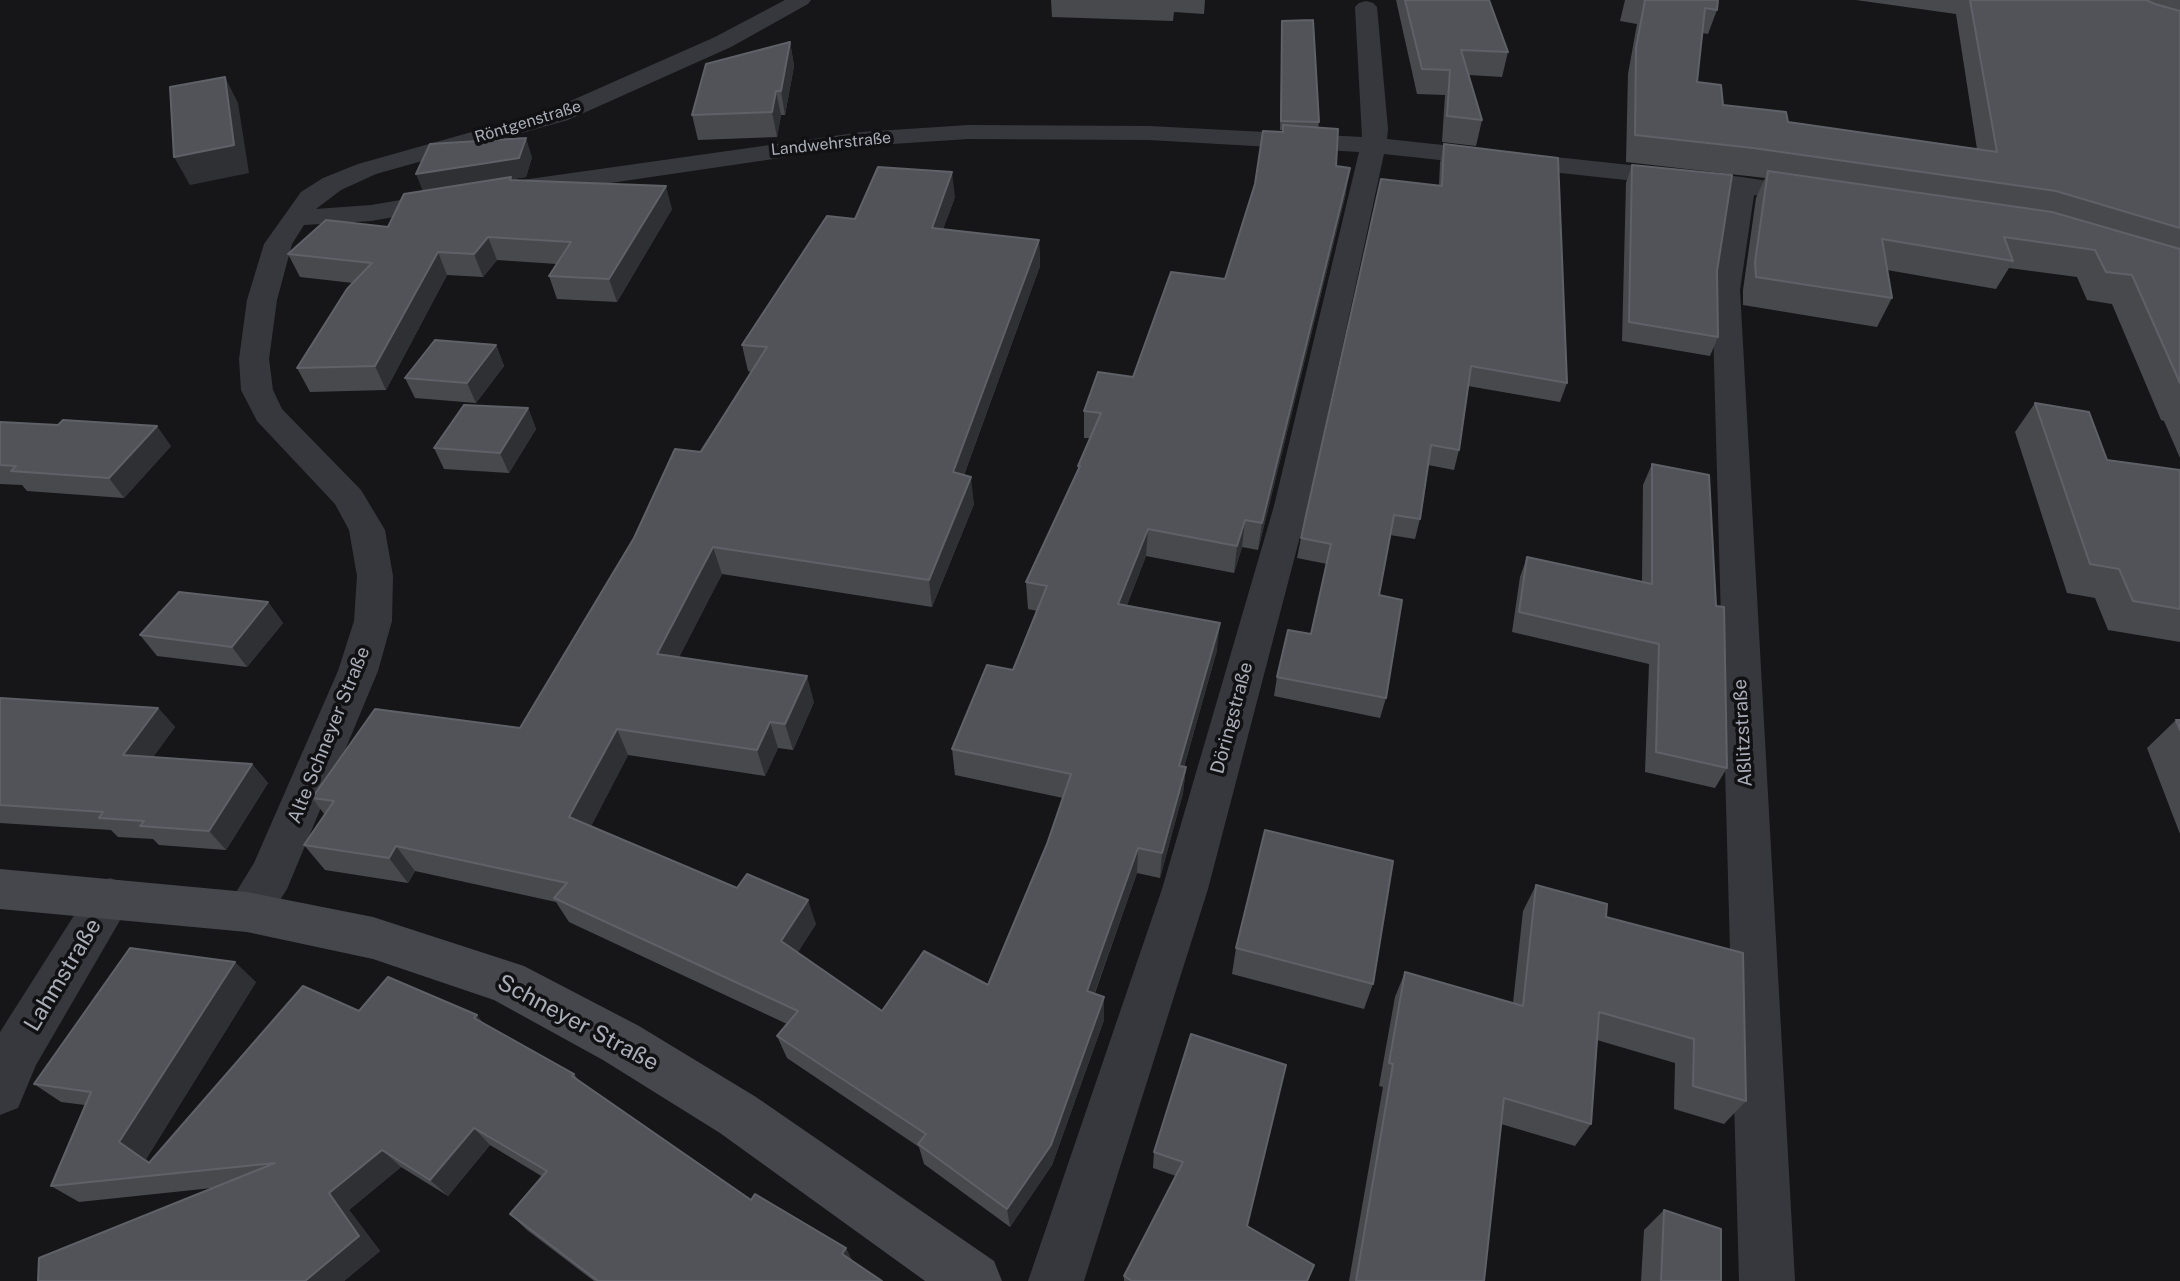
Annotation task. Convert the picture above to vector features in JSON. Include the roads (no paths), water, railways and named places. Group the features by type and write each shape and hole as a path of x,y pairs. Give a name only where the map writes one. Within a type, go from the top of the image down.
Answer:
{"street":[{"name":"Röntgenstraße","path":"295,218 310,198 343,179 367,169 559,115 711,48 801,0"},
{"path":"1366,7 1376,129 1371,145"},
{"name":"Landwehrstraße","path":"295,218 371,213 604,175 862,139 968,132 1149,133 1371,145 1742,185 1835,199"},
{"name":"Döringstraße","path":"1056,1281 1185,889 1291,506 1368,174 1371,145"},
{"name":"Aßlitzstraße","path":"1742,185 1726,290 1767,1281"},
{"name":"Alte Schneyer Straße","path":"247,912 271,875 358,671 373,621 374,576 367,530 349,498 268,414 257,390 254,359 262,300 278,244 295,218"},
{"name":"Schneyer Straße","path":"0,889 247,912 373,938 507,982 565,1011 738,1115 827,1175 912,1240 974,1281"},
{"name":"Lahmstraße","path":"0,1090 18,1049 110,898"}]}
